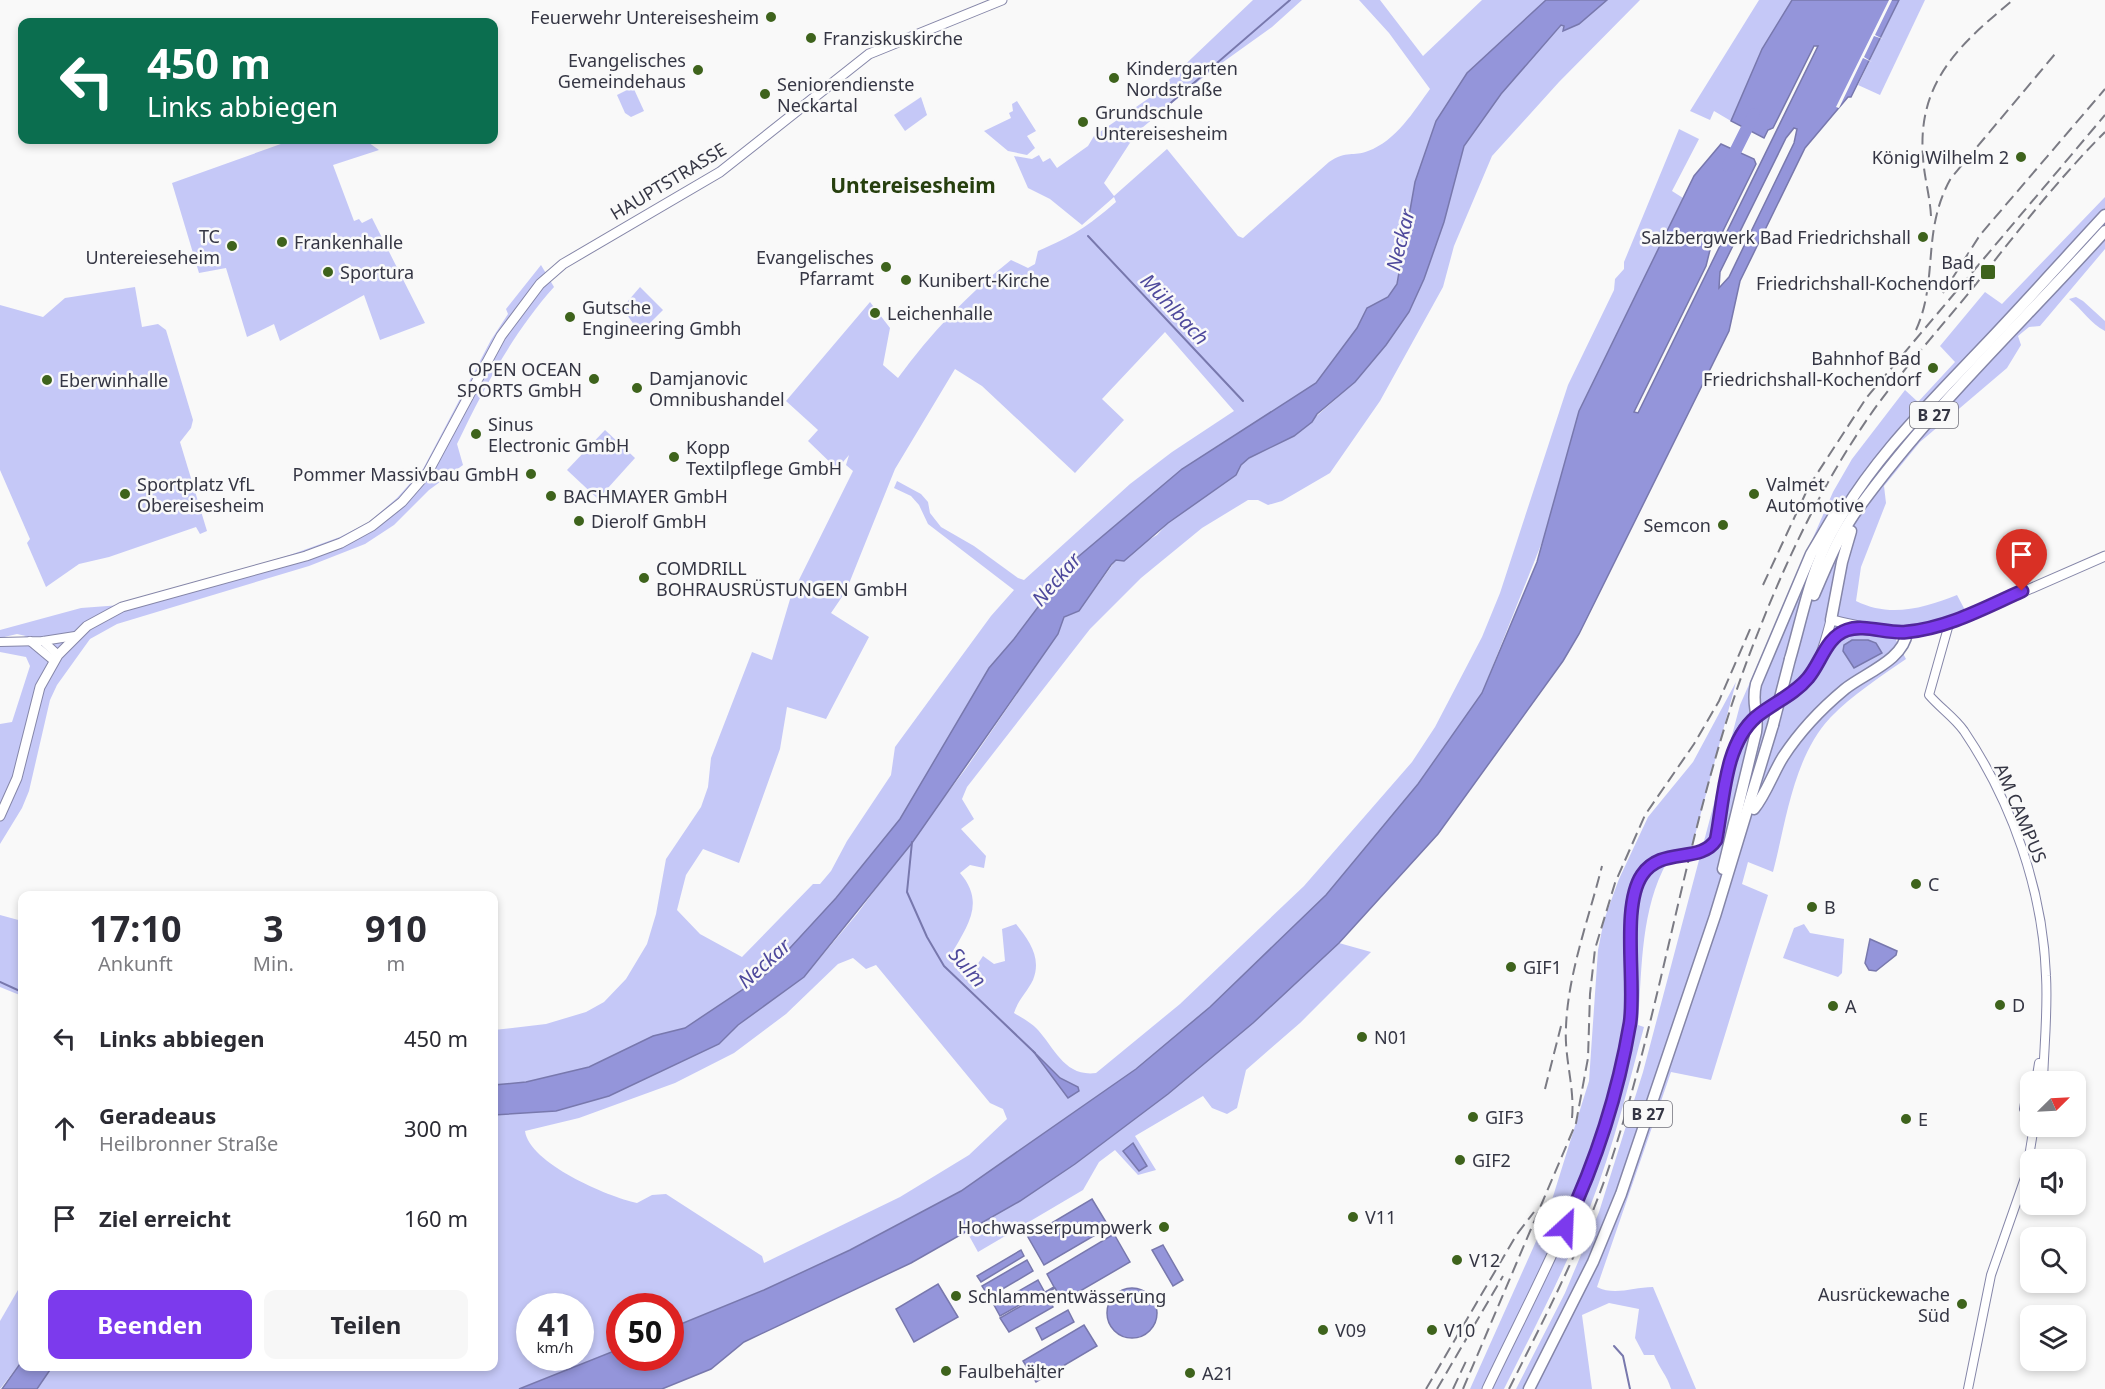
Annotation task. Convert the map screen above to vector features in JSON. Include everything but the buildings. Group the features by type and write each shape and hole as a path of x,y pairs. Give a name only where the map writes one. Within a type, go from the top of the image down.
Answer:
{"highway":[{"name":"B 27","path":"2029,306 2105,215"},
{"name":"B 27","path":"1529,1389 1576,1295 1621,1194 1747,817 1817,567 1830,536 1884,455 2105,231"},
{"name":"B 27","path":"1803,616 1858,507 1907,445 1999,338"},
{"path":"1715,916 1720,882 1759,715 1753,702 1756,684 1811,554 1825,528 1867,468 1884,455"},
{"path":"1831,620 1845,546 1870,493"},
{"path":"1747,817 1758,803 1784,755 1802,732 1846,688 1900,652 1907,632"}],"main road":[{"name":"HAUPTSTRASSE","path":"0,816 17,778 40,687 56,658 75,636 102,616 122,608 306,556 341,543 388,515 428,471 501,336 534,292 563,264 720,172 869,54 1002,0"},
{"path":"1487,1389 1574,1207 1604,1132 1630,1022 1633,895 1641,875 1654,863 1665,857 1707,851 1713,845 1716,840 1734,748 1743,729 1805,682 1823,651 1840,632 1851,628 1907,632 1949,624 2105,555"},
{"path":"1823,651 1831,620 1876,631"}],"street":[{"name":"AM CAMPUS","path":"1949,624 1929,695 1956,721 1981,760 2022,847 2037,897 2044,948 2047,998 2043,1071"},
{"path":"0,642 43,641 75,636"},
{"path":"30,641 56,658"},
{"path":"43,641 56,658"},
{"name":"AM CAMPUS","path":"2038,1071 2044,1035"},
{"path":"1968,1389 1991,1275 2026,1174 2032,1137"}],"shaded area":[{"path":"1253,0 1302,0 1272,27 1212,70 1137,132 1104,183 1114,196 1167,149 1238,236 1243,238 1329,162 1341,156 1368,151 1396,133 1430,89 1389,33 1359,0 1380,0 1423,56 1482,0 1546,0 1467,73 1436,121 1415,182 1397,284 1388,297 1367,308 1357,328 1316,383 1182,469 1072,562 1014,639 989,668 900,819 836,898 766,974 685,1028 653,1036 589,1067 526,1082 498,1085 498,1030 546,1024 586,1012 604,1002 626,979 647,944 656,914 666,859 701,807 708,787 711,758 752,652 772,660 791,596 853,471 846,465 849,455 837,469 808,441 818,430 786,401 870,302 890,328 883,365 898,378 950,315 1011,260 1028,268 1035,264 1038,251 1061,241 1106,211 1116,202 1114,197 1082,225 1050,199 1028,188 1014,156 1032,159 1039,155 1043,162 1050,158 1057,168 1088,146 1094,136 1152,96","holes":["1165,332 1234,411 1172,452 1130,484 1024,580 941,527 930,513 928,502 921,494 897,481 894,488 911,496 919,505 928,524 1014,590 991,616 895,747 891,775 847,841 831,871 820,884 813,884 742,957 700,934 677,910 686,875 703,849 739,863 780,749 787,707 826,719 869,637 831,613 846,591 895,469 955,369 982,386 1075,473 1124,420 1102,399"]},
{"path":"1546,0 1607,0 1579,24 1563,31 1564,26 1561,25 1501,94 1464,146 1444,222 1424,279 1409,312 1386,345 1355,382 1317,414 1312,422 1294,436 1249,458 1241,465 1236,475 1168,523 1124,561 1116,560 1111,565 1079,611 1064,617 1058,634 912,843 804,977 738,1025 719,1044 609,1096 556,1111 498,1115 498,1085 526,1082 589,1067 653,1036 685,1028 766,974 836,898 900,819 989,668 1014,639 1072,562 1182,469 1316,383 1357,328 1367,308 1388,297 1397,284 1415,182 1436,121 1467,73"},
{"path":"1607,0 1640,0 1559,82 1492,156 1454,246 1443,287 1380,401 1330,473 1282,501 1268,505 1258,500 1248,500 1202,528 1141,578 1090,629 967,787 962,799 974,819 961,829 986,856 984,868 970,865 960,873 968,884 973,904 968,924 951,955 972,977 978,977 975,968 983,956 994,964 1005,961 1002,929 1016,924 1033,950 1036,964 1033,980 1014,1013 1036,1027 1069,1066 1076,1071 1096,1073 1180,1004 1304,886 1412,762 1435,727 1482,637 1500,593 1568,385 1614,290 1615,279 1624,269 1624,262 1679,129 1699,139 1672,191 1683,198 1653,263 1482,693 1418,784 1326,895 1210,1007 1136,1069 961,1191 850,1250 764,1290 684,1323 684,1293 606,1293 606,1354 594,1359 594,1293 516,1293 516,1371 564,1371 519,1389 37,1389 49,1371 498,1371 498,1115 719,1044 738,1025 804,977 857,914 967,767 1058,634 1064,617 1079,611 1116,560 1157,535 1168,523 1236,475 1241,465 1249,458 1294,436 1355,382 1424,279 1444,222 1464,146 1501,94 1561,25 1564,26 1563,31 1579,24","holes":["853,958 866,969 876,965 990,1103 1003,1109 1007,1119 969,1155 900,1197 764,1263 762,1256 666,1194 652,1195 637,1203 608,1194 555,1166 540,1155 530,1143 525,1131 579,1118 675,1083 734,1053 786,1014 838,964"]},
{"path":"1759,0 1792,0 1761,51 1731,121 1714,111 1710,120 1690,111"},
{"path":"1792,0 1899,0 1851,97 1848,97 1805,148 1740,281 1729,331 1579,634 1563,661 1438,834 1339,943 1253,1023 1168,1094 1075,1164 1020,1201 911,1263 744,1342 711,1369 662,1389 519,1389 564,1371 594,1371 594,1359 606,1354 606,1371 684,1371 684,1323 764,1290 850,1250 961,1191 1136,1069 1210,1007 1326,895 1418,784 1482,693 1537,562 1579,411 1694,176 1721,144 1754,159 1756,164 1717,243 1711,246 1706,266 1634,412 1638,413 1818,46 1814,46 1773,128 1768,130 1764,138 1731,121 1762,49","holes":["1794,128 1797,129 1794,143 1729,277 1719,288 1720,272 1786,138"]},
{"path":"1899,0 1925,0 1880,95 1858,85"},
{"path":"633,87 644,111 631,117 625,113 617,95"},
{"path":"921,97 927,115 905,131 894,115"},
{"path":"1017,101 1036,131 1027,136 1035,148 1027,155 1008,151 984,131 1011,118 1009,113 1013,111 1012,104"},
{"name":"Frankenhalle","path":"281,144 371,144 379,150 333,165 354,221 359,219 362,223 372,218 425,323 380,340 364,295 280,341 274,324 247,337 226,268 199,273 172,183"},
{"path":"2105,197 2105,249 2040,326 2029,327 2018,336 2021,345 2007,368 1920,442 1884,486 1886,503 1861,567 1856,601 1881,609 1894,610 1920,607 1957,595 1966,612 1921,626 1898,628 1896,640 1906,659 1847,702 1817,734 1807,752 1792,791 1773,872 1748,862 1742,884 1768,895 1711,1080 1671,1072 1597,1287 1617,1291 1653,1287 1696,1389 1671,1389 1654,1355 1644,1355 1635,1338 1639,1309 1609,1303 1582,1315 1592,1389 1516,1389 1565,1293 1599,1212 1643,1072 1740,705 1833,492 1852,459 1905,390 1918,402 1955,362 1940,346 1985,292 2002,304"},
{"path":"541,265 554,287 525,323 478,402 457,444 463,465 429,490 394,525 365,544 309,566 117,624 90,639 57,685 50,700 29,791 22,808 0,844 0,724 12,722 30,666 26,657 0,652 0,647 26,636 17,634 0,638 0,630 81,608 121,605 290,555 340,537 369,522 397,498 423,469 491,340 508,314 506,309"},
{"path":"135,287 142,327 158,324 166,330 193,420 191,428 180,442 207,531 200,534 196,527 109,557 79,564 46,587 27,543 30,539 0,470 0,305 43,317 65,298"},
{"path":"640,287 663,310 640,333 622,308"},
{"path":"2076,297 2105,321 2105,331 2069,299"},
{"path":"605,430 635,458 598,499 567,470"},
{"path":"1852,640 1868,640 1876,643 1882,653 1854,668 1843,651 1844,645"},
{"path":"1736,682 1690,854 1667,862 1652,901 1647,921 1640,984 1638,1025 1644,1027 1613,1140 1590,1207 1560,1276 1504,1389 1470,1389 1546,1219 1589,1081 1598,950 1604,920 1619,879 1648,817 1693,762"},
{"path":"0,915 18,920 18,994 0,987"},
{"path":"1804,924 1810,933 1844,939 1842,973 1838,977 1783,958 1794,928"},
{"path":"1870,939 1897,951 1896,955 1876,971 1869,970 1865,963"},
{"path":"1339,943 1371,952 1300,1023 1246,1070 1237,1108 1227,1114 1212,1108 1203,1096 1135,1136 1156,1170 1138,1175 1115,1150 1099,1162 1083,1190 978,1252 967,1232 1075,1164 1168,1094"},
{"path":"1033,1051 1060,1078 1078,1087 1079,1091 1068,1098"},
{"path":"1133,1143 1147,1166 1139,1171 1123,1151"},
{"path":"1092,1199 1109,1227 1044,1265 1028,1237"},
{"path":"1114,1234 1130,1262 1063,1301 1055,1288 1046,1293 1053,1307 1009,1332 1000,1318 1054,1287 1047,1274"},
{"path":"1163,1245 1183,1280 1173,1286 1152,1250"},
{"path":"1021,1250 1024,1256 981,1282 977,1276"},
{"path":"1027,1260 1033,1271 989,1297 982,1286"},
{"path":"1038,1280 1044,1291 1000,1316 994,1305"},
{"path":"938,1284 958,1317 914,1342 896,1309"},
{"path":"1127,1288 1137,1288 1150,1295 1157,1308 1157,1318 1150,1331 1137,1338 1127,1338 1118,1334 1111,1327 1107,1318 1107,1308 1111,1299 1118,1292"},
{"path":"18,1290 18,1366 0,1389 0,1321"},
{"path":"1068,1310 1074,1322 1042,1340 1036,1328"},
{"path":"1084,1325 1097,1346 1036,1382 1023,1361"},
{"path":"18,1367 18,1371 49,1371 37,1389 2,1389"}],"pier":[{"path":"1889,0 1892,0 1875,35 1883,39 1874,36 1864,57 1872,62 1863,58 1839,108 1836,107"}],"waterway":[{"path":"1159,113 1290,0"},
{"name":"Neckar","path":"1728,166 1754,114"},
{"name":"Mühlbach","path":"1088,236 1243,401"},
{"name":"Sulm","path":"912,842 907,892 927,937 944,966 1035,1053"},
{"path":"0,982 18,990"},
{"path":"1614,1346 1623,1356 1630,1389"}],"railway":[{"path":"1931,216 1923,157 1923,131 1927,107 1935,86 1960,49 2013,0"},
{"path":"1916,330 1927,292 1936,217 1951,178 2055,54"},
{"path":"1943,293 1980,235 2105,89"},
{"path":"1763,585 1809,486 1867,397 2105,115"},
{"path":"1509,1389 1573,1257 1606,1176 1646,1040 1695,832 1714,764 1759,630 1797,542 1843,457 1878,404 2037,208 2105,132"},
{"path":"1463,1389 1576,1123 1588,1058 1590,994 1595,949 1615,883 1645,815 1694,744 1719,701 1751,627"},
{"path":"1572,1118 1573,1106 1566,1039 1568,1007 1575,966 1602,866"},
{"path":"1545,1089 1561,1026"},
{"path":"1426,1389 1517,1234 1534,1212"},
{"path":"1437,1389 1503,1276"},
{"path":"1453,1389 1467,1359"}],"place":[{"name":"Feuerwehr Untereisesheim","path":"771,17"},
{"name":"Franziskuskirche","path":"811,38"},
{"name":"Evangelisches Gemeindehaus","path":"698,70"},
{"name":"Kindergarten Nordstraße","path":"1114,78"},
{"name":"Seniorendienste Neckartal","path":"765,94"},
{"name":"Grundschule Untereisesheim","path":"1083,122"},
{"name":"König Wilhelm 2","path":"2021,157"},
{"name":"Salzbergwerk Bad Friedrichshall","path":"1923,237"},
{"name":"Frankenhalle","path":"282,242"},
{"name":"TC Untereieseheim","path":"232,246"},
{"name":"Evangelisches Pfarramt","path":"886,267"},
{"name":"Sportura","path":"328,272"},
{"name":"Bad Friedrichshall-Kochendorf","path":"1988,272"},
{"name":"Kunibert-Kirche","path":"906,280"},
{"name":"Leichenhalle","path":"875,313"},
{"name":"Gutsche Engineering Gmbh","path":"570,317"},
{"name":"Bahnhof Bad Friedrichshall-Kochendorf","path":"1933,368"},
{"name":"OPEN OCEAN SPORTS GmbH","path":"594,379"},
{"name":"Eberwinhalle","path":"47,380"},
{"name":"Damjanovic Omnibushandel","path":"637,388"},
{"name":"Sinus Electronic GmbH","path":"476,434"},
{"name":"Kopp Textilpflege GmbH","path":"674,457"},
{"name":"Pommer Massivbau GmbH","path":"531,474"},
{"name":"Sportplatz VfL Obereisesheim","path":"125,494"},
{"name":"Valmet Automotive","path":"1754,494"},
{"name":"BACHMAYER GmbH","path":"551,496"},
{"name":"Dierolf GmbH","path":"579,521"},
{"name":"Semcon","path":"1723,525"},
{"name":"COMDRILL BOHRAUSRÜSTUNGEN GmbH","path":"644,578"},
{"name":"C","path":"1916,884"},
{"name":"B","path":"1812,907"},
{"name":"GIF1","path":"1511,967"},
{"name":"D","path":"2000,1005"},
{"name":"A","path":"1833,1006"},
{"name":"N01","path":"1362,1037"},
{"name":"GIF3","path":"1473,1117"},
{"name":"E","path":"1906,1119"},
{"name":"GIF2","path":"1460,1160"},
{"name":"V11","path":"1353,1217"},
{"name":"Hochwasserpumpwerk","path":"1164,1227"},
{"name":"V12","path":"1457,1260"},
{"name":"Schlammentwässerung","path":"956,1296"},
{"name":"Ausrückewache Süd","path":"1962,1304"},
{"name":"V09","path":"1323,1330"},
{"name":"V10","path":"1432,1330"},
{"name":"Faulbehälter","path":"946,1371"},
{"name":"A21","path":"1190,1373"}],"district":[{"name":"Untereisesheim","path":"913,185"}],"route":[{"path":"1565,1227 1604,1132 1618,1081 1630,1022 1633,989 1631,923 1633,895 1641,875 1654,863 1665,857 1707,851 1713,845 1716,840 1734,748 1743,729 1805,682 1813,672 1823,651 1840,632 1851,628 1887,633 1933,628 1952,623 2022,591"}]}
